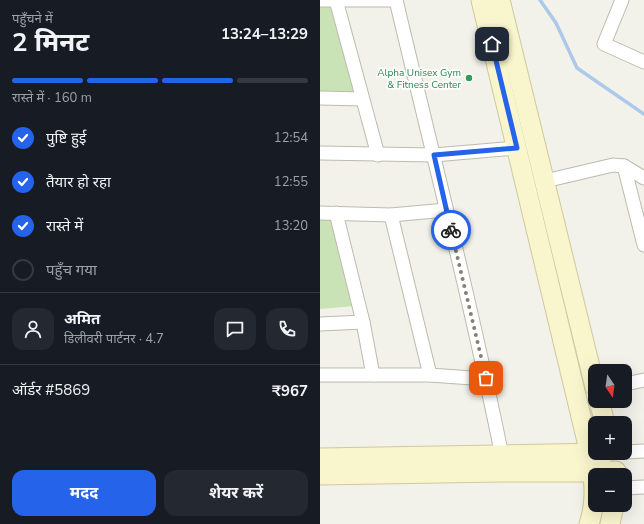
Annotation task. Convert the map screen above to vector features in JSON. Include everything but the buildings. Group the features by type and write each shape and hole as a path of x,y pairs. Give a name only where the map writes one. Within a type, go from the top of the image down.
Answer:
{"main road":[{"path":"481,0 595,468"},
{"path":"500,0 589,364"},
{"path":"320,458 502,456 588,471"},
{"path":"320,475 588,472"},
{"path":"589,524 592,512"},
{"path":"610,524 613,512"}],"street":[{"path":"320,0 396,0 486,378 502,456"},
{"path":"336,0 378,155"},
{"path":"622,0 604,44 644,62"},
{"path":"320,98 362,99"},
{"path":"320,153 434,155 517,148"},
{"path":"545,181 613,165 624,166 644,178"},
{"path":"624,166 644,245"},
{"path":"320,213 391,215 446,210"},
{"path":"336,213 364,322 373,375"},
{"path":"391,215 430,375"},
{"path":"320,324 364,322"},
{"path":"320,375 430,375 486,378"},
{"path":"632,383 644,380"},
{"path":"632,452 644,451"},
{"path":"632,488 644,487"}],"green space":[{"path":"320,7 331,7 354,92 320,92"},
{"path":"320,215 333,215 354,306 320,309"}],"waterway":[{"path":"540,0 556,23 577,68 644,114"}],"way so far":[{"path":"451,230 486,378"}],"place":[{"name":"Alpha Unisex Gym & Fitness Center","path":"469,78"}],"route":[{"path":"451,230 434,155 517,148 492,44"}]}
